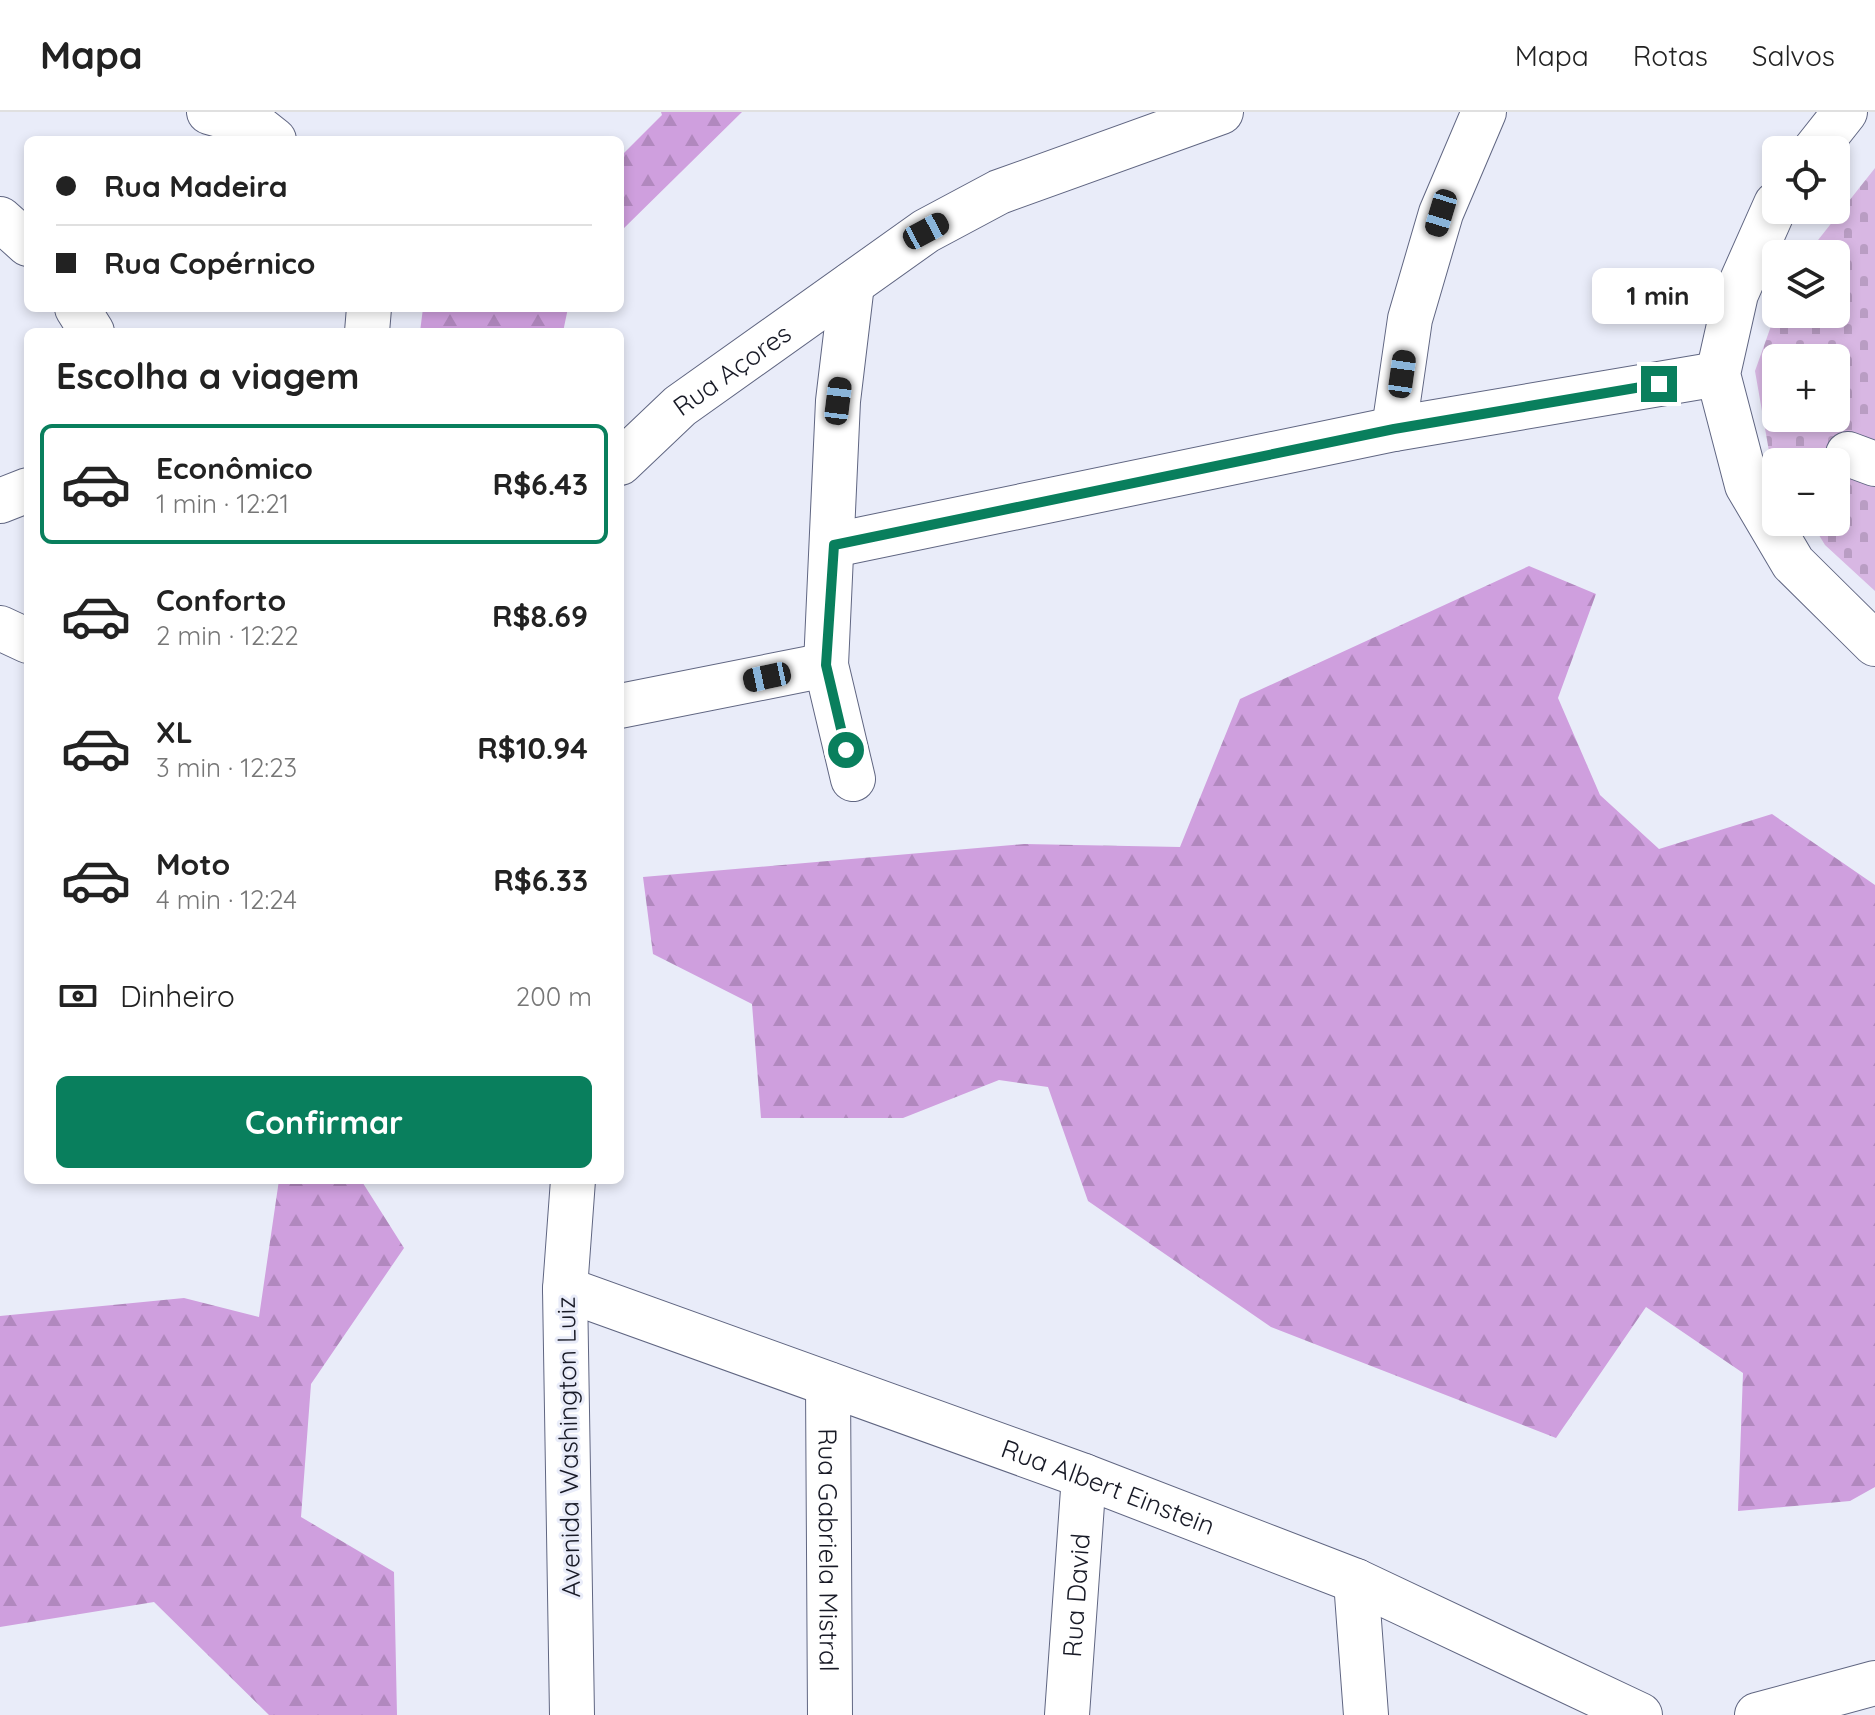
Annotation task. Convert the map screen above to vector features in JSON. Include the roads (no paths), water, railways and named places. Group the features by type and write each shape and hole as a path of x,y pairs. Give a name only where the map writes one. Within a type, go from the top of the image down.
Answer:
{"street":[{"path":"209,112 255,125 269,136"},
{"name":"Rua Açores","path":"624,459 680,406 926,231 999,192 1221,112"},
{"path":"1394,429 1410,319 1441,213 1484,112"},
{"path":"1826,136 1845,112"},
{"path":"0,219 24,240"},
{"path":"1767,224 1736,294 1718,374 1747,485 1793,563 1875,644"},
{"path":"852,284 838,401 834,545 826,665 853,779"},
{"path":"834,545 1394,429 1718,374"},
{"path":"0,501 24,492"},
{"path":"0,628 24,639"},
{"path":"624,705 826,665"},
{"name":"Avenida Washington Luiz","path":"572,1715 565,1289 573,1184"},
{"name":"Rua Albert Einstein","path":"565,1289 1084,1476 1356,1581 1640,1715"},
{"name":"Rua Gabriela Mistral","path":"828,1384 830,1715"},
{"name":"Rua David","path":"1067,1715 1084,1476"},
{"path":"1356,1581 1366,1715"},
{"path":"1757,1715 1875,1683"}]}
